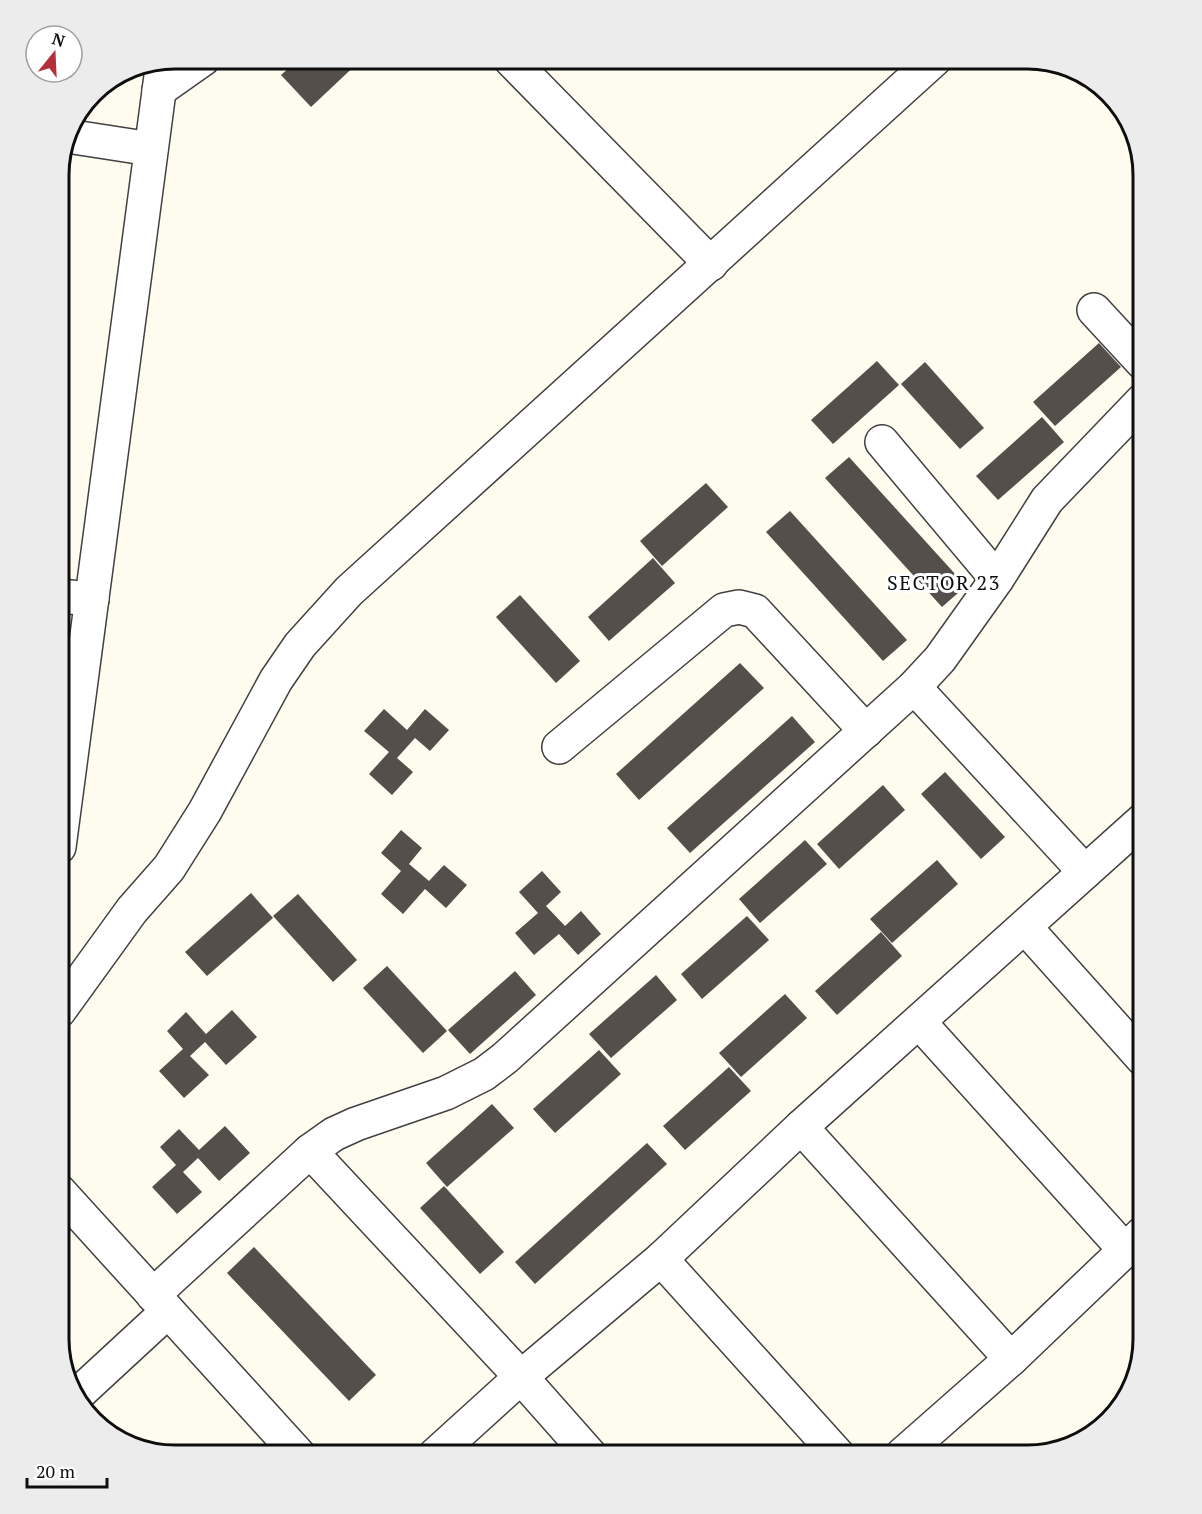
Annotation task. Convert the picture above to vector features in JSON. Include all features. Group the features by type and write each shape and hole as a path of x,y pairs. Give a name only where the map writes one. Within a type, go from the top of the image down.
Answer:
{"street":[{"path":"69,772 161,76 177,69"},
{"path":"520,69 711,264"},
{"path":"69,997 132,910 169,868 205,811 276,680 300,645 349,591 924,69"},
{"path":"76,137 151,149"},
{"path":"1094,310 1133,352"},
{"path":"82,1389 160,1303 310,1151 334,1134 356,1124 447,1093 484,1074 505,1058 914,687 940,659 997,579 1047,500 1133,410"},
{"path":"882,442 997,579"},
{"path":"69,598 92,599"},
{"path":"559,747 724,610 739,607 755,611 866,731"},
{"path":"914,687 1086,872"},
{"path":"446,1445 521,1377 661,1259 801,1127 1086,872 1133,839"},
{"path":"1025,927 1133,1048"},
{"path":"919,1022 1133,1241"},
{"path":"801,1127 1011,1359"},
{"path":"310,1151 521,1377 581,1445"},
{"path":"69,1203 290,1445"},
{"path":"913,1445 1011,1359 1133,1243"},
{"path":"661,1259 829,1445"}],"building":[{"path":"288,69 351,69 311,107 281,75"},
{"path":"1099,343 1121,367 1055,426 1033,402"},
{"path":"877,361 899,385 833,444 811,420"},
{"path":"925,362 984,428 960,449 901,384"},
{"path":"1042,417 1064,442 998,500 976,476"},
{"path":"849,457 966,586 942,607 825,478"},
{"path":"706,483 728,507 662,566 640,541"},
{"path":"790,511 907,640 883,661 766,532"},
{"path":"653,558 675,583 609,641 588,617"},
{"path":"520,595 580,661 556,683 496,617"},
{"path":"740,663 764,688 639,800 616,774"},
{"path":"384,709 407,730 425,709 449,730 430,751 415,738 397,758 413,772 392,795 369,774 389,752 364,731"},
{"path":"792,716 815,742 690,853 667,828"},
{"path":"945,772 1005,837 981,859 921,794"},
{"path":"883,785 905,810 839,869 817,844"},
{"path":"401,830 422,848 409,864 429,881 444,865 467,885 446,908 425,889 403,914 381,894 401,871 381,853"},
{"path":"805,840 827,864 760,923 739,899"},
{"path":"937,860 958,884 892,943 870,919"},
{"path":"542,871 561,892 546,906 565,926 581,911 601,934 578,955 559,934 534,955 515,933 538,913 519,892"},
{"path":"251,893 273,918 207,976 185,952"},
{"path":"298,894 357,960 333,982 273,916"},
{"path":"747,916 769,940 702,999 681,974"},
{"path":"881,932 902,956 837,1015 815,991"},
{"path":"387,966 447,1031 423,1053 363,988"},
{"path":"515,971 536,995 470,1054 448,1030"},
{"path":"656,975 677,1000 611,1058 589,1034"},
{"path":"785,994 807,1018 741,1077 719,1053"},
{"path":"232,1010 257,1037 226,1065 205,1042 190,1056 209,1075 184,1098 159,1071 183,1049 167,1031 186,1012 206,1034"},
{"path":"599,1050 621,1074 555,1133 533,1109"},
{"path":"729,1067 751,1091 685,1150 663,1126"},
{"path":"492,1104 514,1128 447,1187 426,1163"},
{"path":"225,1126 250,1153 219,1181 198,1158 183,1172 202,1192 177,1214 152,1187 176,1165 160,1147 179,1129 199,1150"},
{"path":"647,1143 667,1164 535,1284 515,1262"},
{"path":"444,1186 504,1252 480,1274 420,1208"},
{"path":"254,1247 376,1375 349,1401 227,1273"}],"district":[{"name":"SECTOR 23","path":"944,583"}]}
